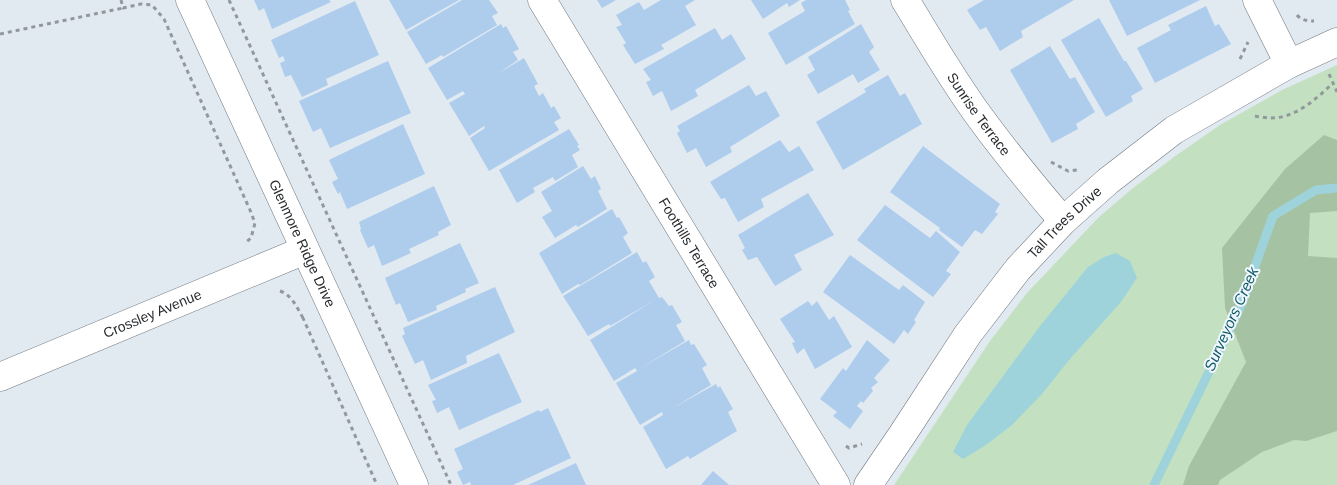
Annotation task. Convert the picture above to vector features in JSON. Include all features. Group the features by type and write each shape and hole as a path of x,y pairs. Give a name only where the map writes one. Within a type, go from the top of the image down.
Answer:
{"street":[{"name":"Glenmore Ridge Drive","path":"190,0 414,485"},
{"name":"Foothills Terrace","path":"542,0 836,485"},
{"name":"Sunrise Terrace","path":"905,0 978,115 1016,165 1063,221"},
{"path":"1257,0 1289,64"},
{"name":"Tall Trees Drive","path":"868,485 968,334 1018,269 1063,221 1108,181 1174,130 1289,64 1337,42"},
{"name":"Crossley Avenue","path":"0,377 305,250"}],"path":[{"path":"121,0 123,8"},
{"path":"229,0 451,485"},
{"path":"0,34 141,4 152,5 164,19 250,210 254,224 251,238 242,246 253,271"},
{"path":"1293,12 1300,19 1309,21 1320,20"},
{"path":"1329,73 1337,92"},
{"path":"1246,115 1271,118 1286,116 1316,98 1333,83"}],"green space":[{"path":"1337,65 1337,485 894,485 990,341 1027,293 1099,217 1133,188 1220,125 1282,90"},
{"path":"1324,135 1337,140 1337,211 1310,213 1308,256 1337,258 1337,431 1306,441 1294,440 1262,452 1220,480 1218,485 1183,485 1189,466 1246,362 1225,308 1222,248 1285,169"}],"water":[{"path":"1116,253 1130,261 1137,278 1121,302 1069,360 1042,394 1012,425 986,445 963,459 953,452 967,425 1040,326 1088,267 1104,257"}],"building":[{"path":"254,0 329,0 331,2 272,29 264,8 259,11"},
{"path":"389,0 459,0 406,30"},
{"path":"462,0 489,0 498,13 492,16 497,25 443,57 442,55 426,64 407,32"},
{"path":"597,0 616,0 602,8"},
{"path":"661,0 695,0 685,6 696,25 661,45 664,49 635,64 623,45 626,43 616,27 622,25 616,15 639,2 644,10"},
{"path":"751,0 800,0 789,7 787,3 763,19"},
{"path":"806,0 845,0 855,24 786,65 768,33 805,11 801,3"},
{"path":"984,0 1074,0 1021,31 1023,37 1000,51 986,27 980,30 967,10"},
{"path":"1109,0 1200,0 1127,36"},
{"path":"355,1 379,55 326,79 328,85 302,97 291,75 285,77 280,63 285,61 283,56 279,58 271,40"},
{"path":"1206,6 1215,26 1219,24 1231,44 1155,83 1137,48 1171,30 1168,25"},
{"path":"1099,18 1143,89 1131,96 1133,101 1106,117 1061,40"},
{"path":"501,24 503,28 506,26 519,49 513,52 518,60 499,73 524,58 538,84 534,86 539,96 543,93 551,108 554,106 561,118 554,122 559,130 489,171 470,138 485,128 484,126 469,136 449,103 465,94 463,91 447,100 428,68"},
{"path":"861,24 874,47 869,52 880,70 858,83 853,74 818,94 807,75 815,70 808,57"},
{"path":"715,28 722,40 731,34 746,59 695,90 698,96 671,111 662,91 653,96 646,82 651,80 643,69"},
{"path":"1050,46 1070,79 1075,77 1095,112 1076,124 1078,129 1052,143 1010,70"},
{"path":"388,61 411,113 330,148 321,128 313,132 299,101"},
{"path":"888,75 900,96 905,93 922,124 843,170 816,122 866,92 864,89"},
{"path":"749,85 756,96 766,91 780,116 730,147 732,152 706,167 696,148 687,153 677,133 680,131 677,126"},
{"path":"403,124 425,174 347,209 340,192 338,194 332,182 338,179 329,160"},
{"path":"569,129 579,145 577,146 580,150 572,155 578,167 555,181 553,177 533,188 535,192 517,203 499,170"},
{"path":"780,140 789,152 799,146 814,170 761,199 764,207 738,222 725,198 721,199 710,182"},
{"path":"923,146 1000,204 995,212 998,214 982,234 975,230 962,247 939,230 940,228 890,192"},
{"path":"583,166 591,179 595,176 601,189 598,191 607,209 578,227 576,225 555,238 542,217 552,211 541,192"},
{"path":"434,186 451,225 438,232 439,235 409,249 411,253 382,266 374,245 368,248 360,230 359,222"},
{"path":"808,193 834,235 794,255 802,270 775,286 757,257 748,260 742,250 745,248 738,235"},
{"path":"885,205 930,238 936,231 960,252 946,271 951,274 933,297 857,240"},
{"path":"612,209 628,233 623,237 632,253 562,294 539,253"},
{"path":"460,243 479,283 465,289 466,292 436,306 437,310 408,322 400,303 396,305 385,278"},
{"path":"637,252 643,263 646,261 655,277 649,281 659,298 662,297 669,306 672,305 682,322 676,325 685,341 639,369 689,340 691,345 694,344 707,365 702,368 711,385 673,408 716,384 718,388 720,386 733,409 728,412 737,431 690,459 688,456 666,469 643,427 663,415 662,412 640,425 616,383 637,371 635,368 614,381 590,340 655,300 610,326 609,324 588,336 563,296"},
{"path":"850,255 899,290 903,285 925,302 908,334 904,330 894,344 823,292"},
{"path":"495,287 515,332 466,356 467,363 431,380 423,360 415,364 402,336 405,334 403,328"},
{"path":"808,301 812,306 817,301 829,320 834,316 852,347 815,369 804,348 797,354 792,343 795,342 780,319"},
{"path":"867,340 890,360 874,378 878,382 871,388 873,391 863,403 861,401 857,406 863,411 850,429 833,416 837,412 820,399 843,368 846,371"},
{"path":"499,353 522,402 459,430 449,407 437,413 432,401 436,400 428,385"},
{"path":"548,408 571,458 513,485 471,485 470,482 463,485 457,472 463,469 454,449 539,410 540,412"},
{"path":"576,463 586,485 528,485"},
{"path":"713,471 729,485 701,485"}],"waterway":[{"name":"Surveyors Creek","path":"1154,485 1240,308 1273,216 1316,190 1337,188"}]}
